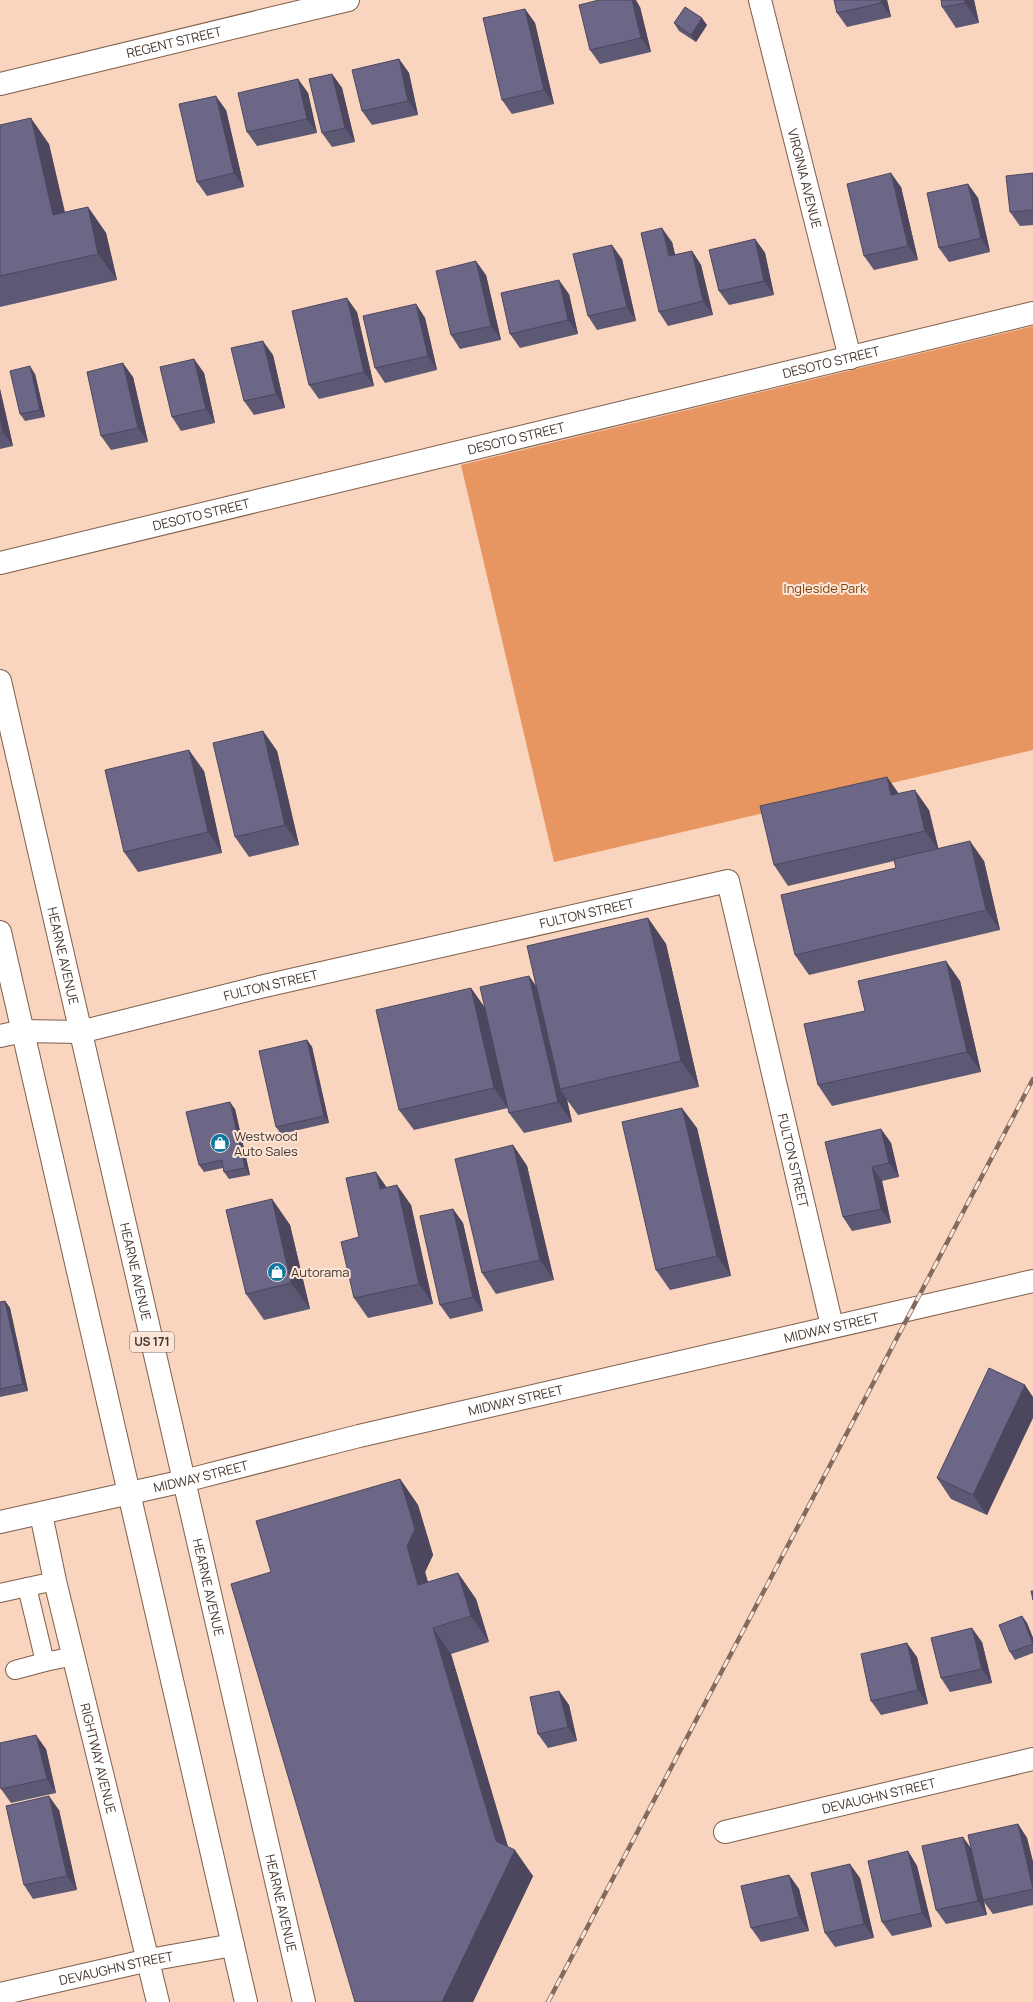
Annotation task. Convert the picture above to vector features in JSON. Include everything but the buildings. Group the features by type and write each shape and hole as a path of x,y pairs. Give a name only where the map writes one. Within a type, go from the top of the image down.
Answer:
{"street":[{"name":"REGENT STREET","path":"0,84 348,0"},
{"name":"VIRGINIA AVENUE","path":"760,0 850,358"},
{"name":"DESOTO STREET","path":"0,563 1033,313"},
{"name":"HEARNE AVENUE","path":"0,681 304,2002"},
{"name":"FULTON STREET","path":"0,1036 23,1031 80,1032 260,987 728,881 832,1326"},
{"path":"0,932 246,2002"},
{"name":"MIDWAY STREET","path":"0,1522 184,1482 367,1434 1033,1281"},
{"name":"RIGHTWAY AVENUE","path":"41,1514 55,1581 149,1960 158,2002"},
{"name":"DEVAUGHN STREET","path":"725,1832 1033,1759"},
{"name":"DEVAUGHN STREET","path":"0,1994 149,1960 233,1945"}],"lane":[{"path":"0,1593 55,1581"},
{"path":"27,1587 45,1662"},
{"path":"15,1670 74,1656"}],"green space":[{"name":"Ingleside Park","path":"1033,326 1033,750 554,862 461,465"}],"railway":[{"path":"548,2002 1033,1079"}],"place":[{"name":"Westwood Auto Sales","path":"220,1143"},
{"name":"Autorama","path":"277,1272"}]}
